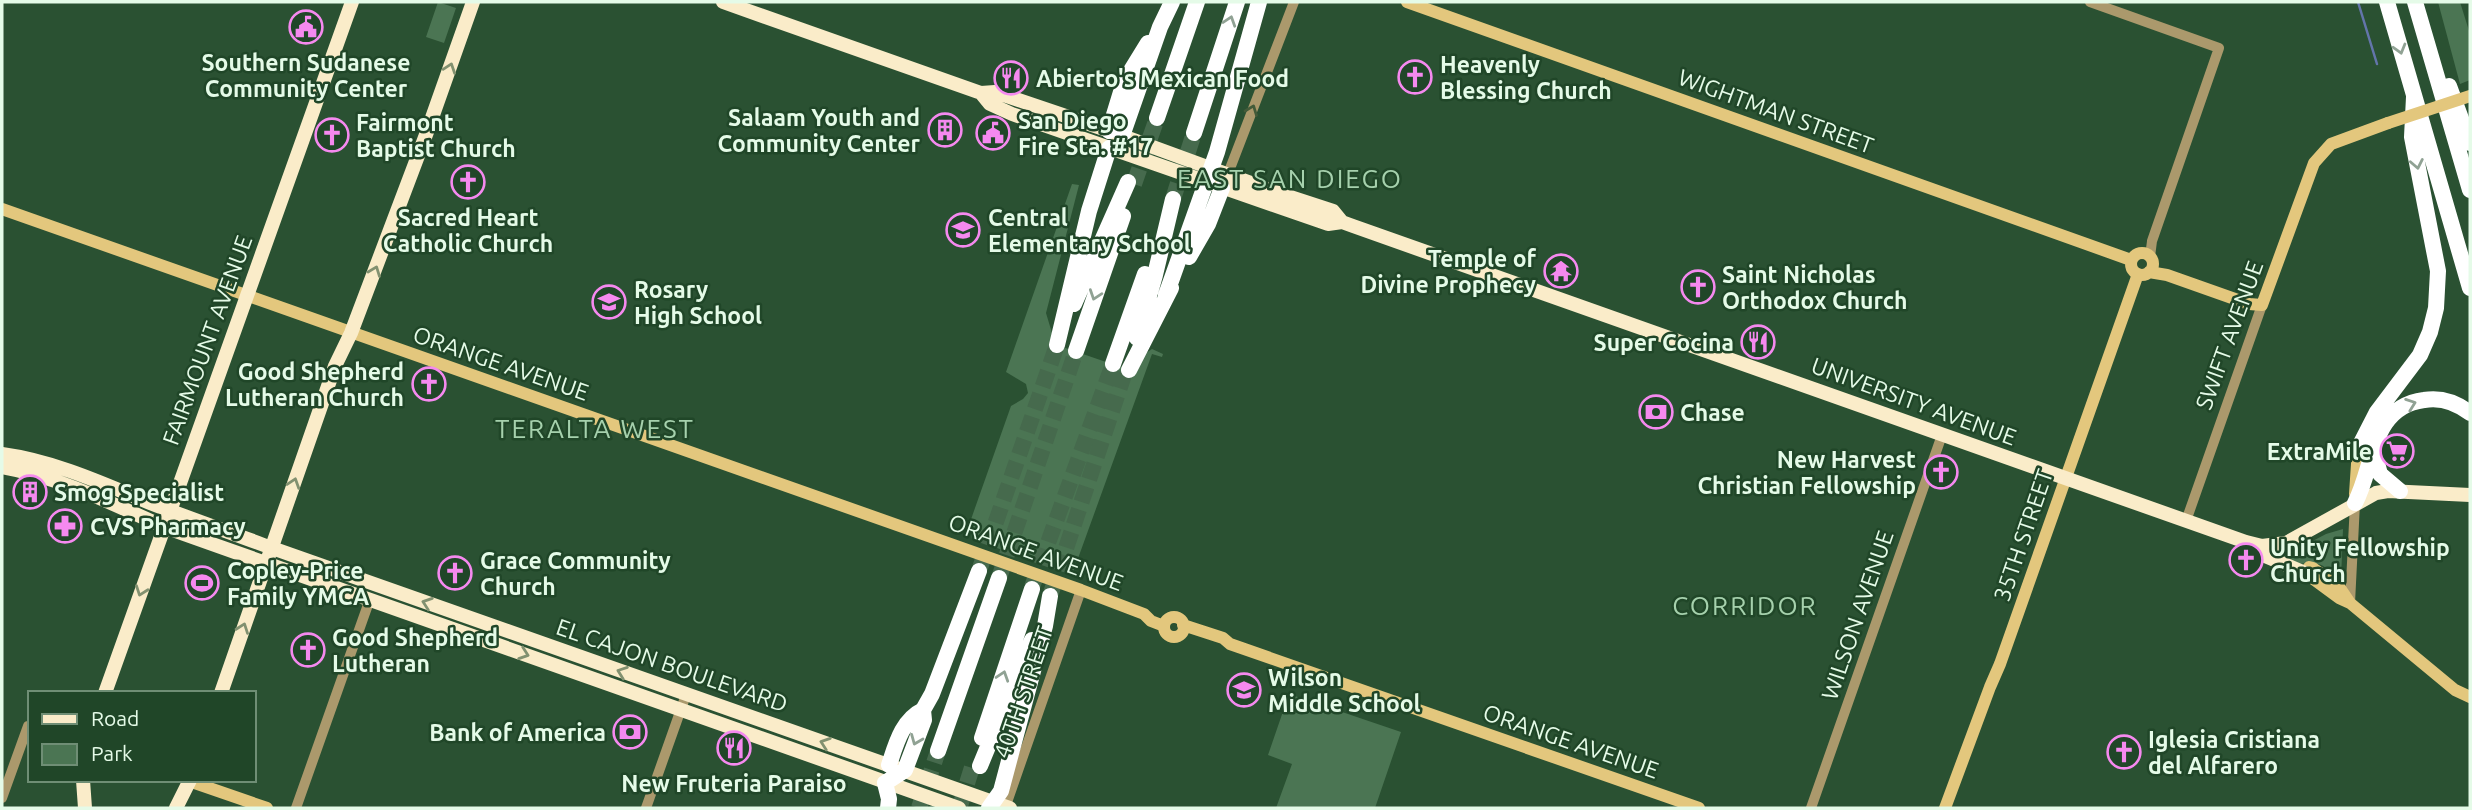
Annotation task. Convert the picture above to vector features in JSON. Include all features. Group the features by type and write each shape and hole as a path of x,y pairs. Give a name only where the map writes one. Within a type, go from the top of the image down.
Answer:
{"highway":[{"path":"1115,133 1124,82 1133,64 1160,27 1172,2"},
{"path":"1157,118 1198,2"},
{"path":"1194,133 1237,2"},
{"path":"1166,295 1192,226 1259,2"},
{"path":"2387,2 2470,288"},
{"path":"2417,2 2470,143"},
{"path":"2417,2 2470,190"},
{"path":"2355,503 2364,486 2366,449 2377,412 2420,355 2436,308 2438,271 2412,137 2414,97"},
{"path":"1076,351 1131,183 1057,345 1089,211 1109,148"},
{"path":"1172,199 1123,368 1208,224 1225,181"},
{"path":"2366,449 2399,408 2409,404 2431,399 2445,401 2470,413"},
{"path":"2366,449 2379,474 2400,491"},
{"path":"888,808 885,783 897,768 907,722 914,714 923,710 932,694 988,574 978,634 938,751"},
{"path":"1000,807 1001,791 1045,626 1050,596 976,765 1031,589"}],"main road":[{"name":"FAIRMOUNT AVENUE","path":"106,691 352,2"},
{"path":"222,691 335,366 351,333 473,2"},
{"name":"UNIVERSITY AVENUE","path":"723,2 981,93 995,92 1115,133 1208,175"},
{"name":"WIGHTMAN STREET","path":"1407,2 2144,263 2167,275 2262,305"},
{"name":"UNIVERSITY AVENUE","path":"981,93 990,104 1012,114 1109,148 1208,175 1328,224 1342,222 2246,542 2262,546 2286,543 2376,493 2400,491 2470,495"},
{"name":"SWIFT AVENUE","path":"2262,305 2314,163 2331,144 2470,96"},
{"path":"1012,114 1023,111 1041,115 1046,109"},
{"path":"1109,148 1115,133"},
{"name":"ORANGE AVENUE","path":"2,209 1144,614 1153,613 1166,622 1164,632 1171,637 1178,636 1183,628 1221,645 1230,644 1699,808"},
{"name":"35TH STREET","path":"1945,808 2000,664 2144,263"},
{"name":"EL CAJON BOULEVARD","path":"2,454 37,460 66,469 272,548 897,768 1000,807"},
{"name":"EL CAJON BOULEVARD","path":"2,467 46,478 164,527 959,808"},
{"path":"46,478 62,475 66,469"},
{"path":"106,501 110,495 125,499 133,495"},
{"path":"2246,542 2251,550 2305,573 2309,568 2318,570 2340,588 2350,603 2455,690 2470,697"},
{"path":"83,782 85,808"},
{"path":"176,808 189,782"},
{"path":"192,782 267,808"}],"street":[{"path":"1225,181 1293,2"},
{"name":"35TH STREET","path":"2090,2 2219,48 2144,263"},
{"name":"SWIFT AVENUE","path":"2186,521 2262,305"},
{"name":"WILSON AVENUE","path":"1811,808 1942,435"},
{"path":"2350,603 2355,503"},
{"name":"40TH STREET","path":"1000,807 1081,590"},
{"path":"296,808 370,599"},
{"path":"646,808 686,695"},
{"path":"2,798 28,729"}],"green space":[{"path":"438,2 456,8 444,43 426,37"},
{"path":"2438,2 2460,2 2470,34 2470,80 2460,84"},
{"path":"1072,184 1079,185 1046,313 1052,333 1051,343 1135,372 1146,353 1152,349 1163,354 1162,357 1152,354 1072,575 972,539 969,525 1011,406 1028,393 1026,384 1006,372"},
{"path":"2343,529 2341,580 2320,565 2295,564 2282,557 2326,534"},
{"path":"1289,694 1401,732 1375,808 1276,808 1292,764 1268,755"}],"waterway":[{"path":"2358,2 2377,64"}],"tunnel":[{"path":"1134,184 1157,118"},
{"path":"1173,199 1194,133"},
{"path":"980,568 1057,345"},
{"path":"999,578 1076,351"},
{"path":"1032,587 1113,364"},
{"path":"1051,593 1126,369"},
{"path":"919,808 938,751"},
{"path":"960,806 973,764"}],"place":[{"name":"Southern Sudanese Community Center","path":"306,27"},
{"name":"Heavenly Blessing Church","path":"1415,77"},
{"name":"Abierto's Mexican Food","path":"1011,78"},
{"name":"Salaam Youth and Community Center","path":"945,130"},
{"name":"San Diego Fire Sta. #17","path":"993,133"},
{"name":"Fairmont Baptist Church","path":"332,135"},
{"name":"Sacred Heart Catholic Church","path":"468,182"},
{"name":"Central Elementary School","path":"963,230"},
{"name":"Temple of Divine Prophecy","path":"1561,271"},
{"name":"Saint Nicholas Orthodox Church","path":"1698,287"},
{"name":"Rosary High School","path":"609,302"},
{"name":"Super Cocina","path":"1758,342"},
{"name":"Good Shepherd Lutheran Church","path":"429,384"},
{"name":"Chase","path":"1656,412"},
{"name":"ExtraMile","path":"2397,451"},
{"name":"New Harvest Christian Fellowship","path":"1941,472"},
{"name":"Smog Specialist","path":"30,492"},
{"name":"CVS Pharmacy","path":"65,526"},
{"name":"Unity Fellowship Church","path":"2246,560"},
{"name":"Grace Community Church","path":"455,573"},
{"name":"Copley-Price Family YMCA","path":"202,583"},
{"name":"Good Shepherd Lutheran","path":"308,650"},
{"name":"Wilson Middle School","path":"1244,690"},
{"name":"Bank of America","path":"630,732"},
{"name":"New Fruteria Paraiso","path":"734,748"},
{"name":"Iglesia Cristiana del Alfarero","path":"2124,752"}],"district":[{"name":"EAST SAN DIEGO","path":"1290,178"},
{"name":"TERALTA WEST","path":"595,428"},
{"name":"CORRIDOR","path":"1745,605"}]}
